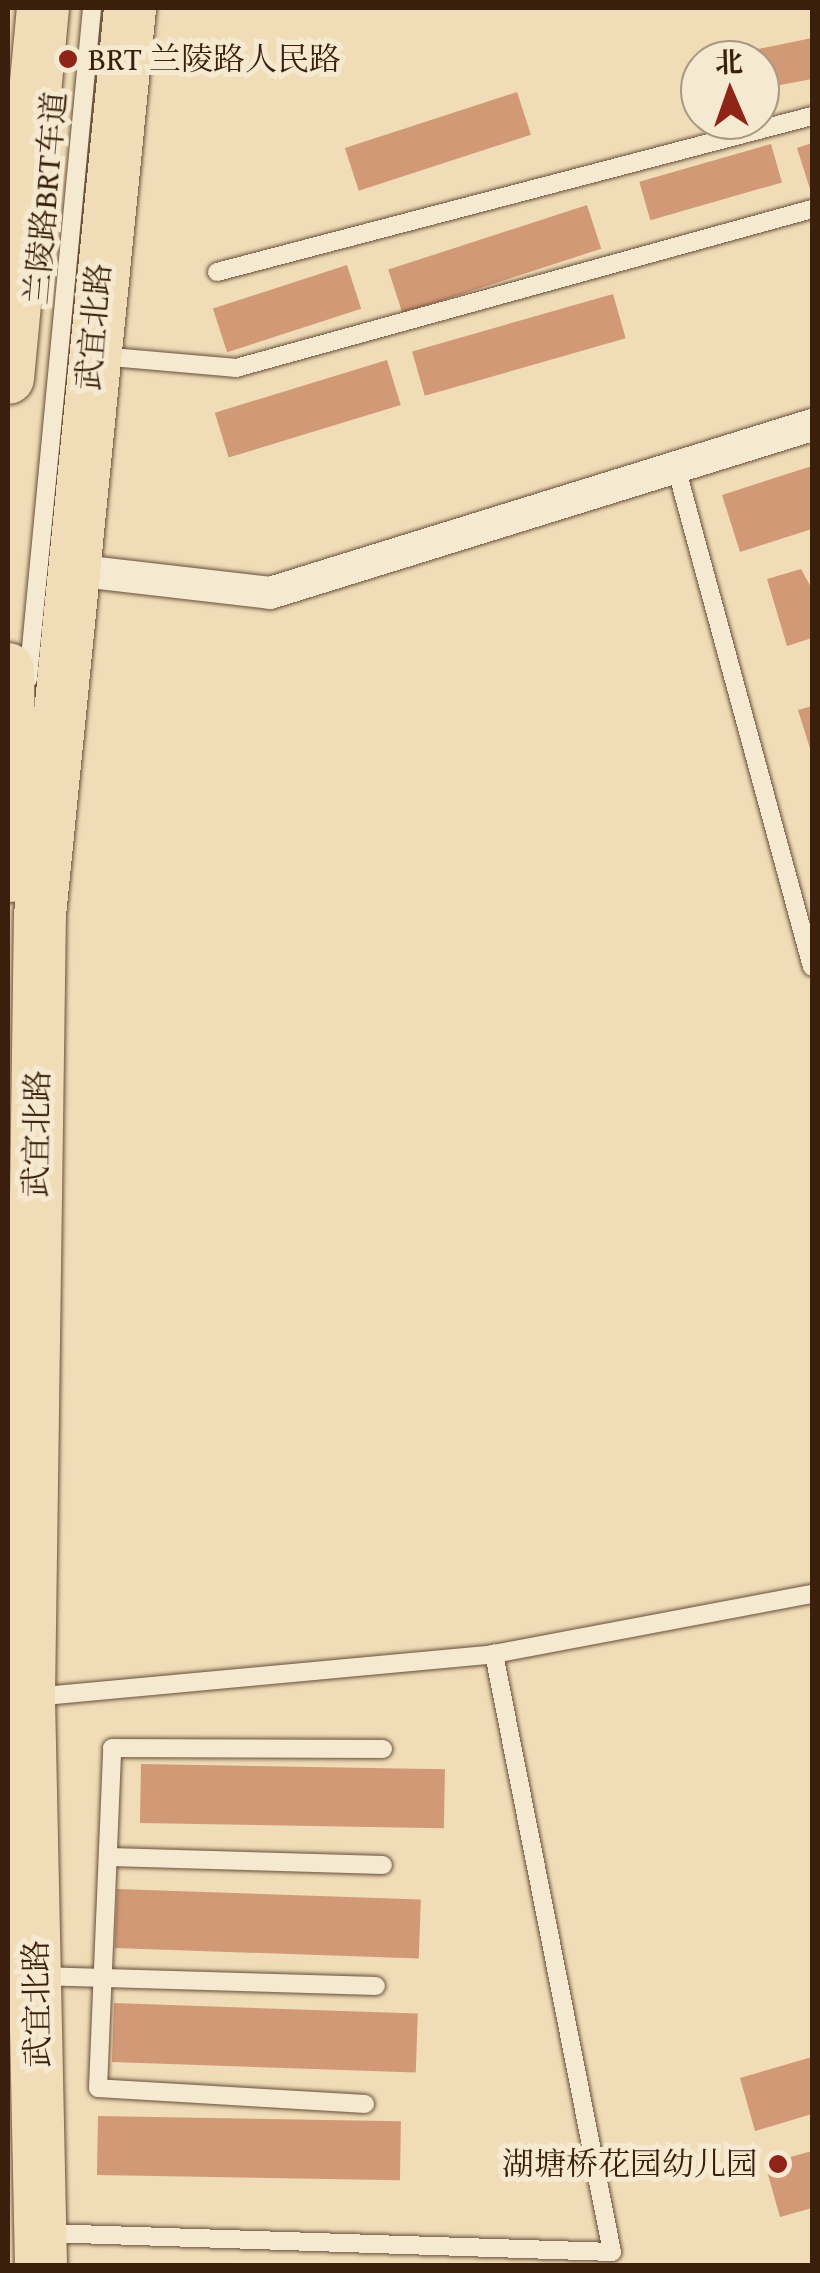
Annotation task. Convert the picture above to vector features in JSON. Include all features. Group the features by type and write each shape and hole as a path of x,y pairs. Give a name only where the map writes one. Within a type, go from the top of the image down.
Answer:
{"main road":[{"path":"8,378 44,8"},
{"name":"武宜北路","path":"41,2249 29,1698 40,915 92,355 130,8"},
{"path":"8,670 14,811 8,962"}],"street":[{"path":"72,570 270,592 812,424"}],"lane":[{"name":"兰陵路BRT车道","path":"14,811 92,8"},
{"path":"217,272 812,116"},
{"path":"92,355 236,368 812,209"},
{"path":"676,467 812,967"},
{"path":"29,1698 494,1654 812,1594"},
{"path":"41,2249 612,2252 494,1654"},
{"path":"365,2104 98,2088 106,1977 112,1748 383,1749"},
{"path":"110,1856 383,1864"},
{"path":"37,1976 376,1986"}],"building":[{"path":"812,38 812,79 780,85 780,44"},
{"path":"517,92 531,135 359,191 345,148"},
{"path":"812,143 812,188 810,189 797,148"},
{"path":"771,144 782,182 650,220 639,182"},
{"path":"587,205 601,249 402,313 388,270"},
{"path":"347,265 361,309 227,352 213,309"},
{"path":"613,294 626,338 425,396 412,352"},
{"path":"387,360 401,405 229,458 215,413"},
{"path":"812,466 812,529 740,552 722,495"},
{"path":"801,569 812,589 812,638 787,646 767,579"},
{"path":"812,706 812,755 798,710"},
{"path":"141,1764 445,1769 444,1828 140,1823"},
{"path":"117,1889 421,1900 419,1959 115,1948"},
{"path":"114,2003 418,2014 416,2073 112,2062"},
{"path":"812,2057 812,2114 755,2131 740,2078"},
{"path":"98,2116 401,2121 400,2180 97,2175"},
{"path":"812,2151 812,2208 780,2217 765,2164"}],"place":[{"name":"BRT 兰陵路人民路","path":"68,59"},
{"name":"湖塘桥花园幼儿园","path":"778,2164"}]}
